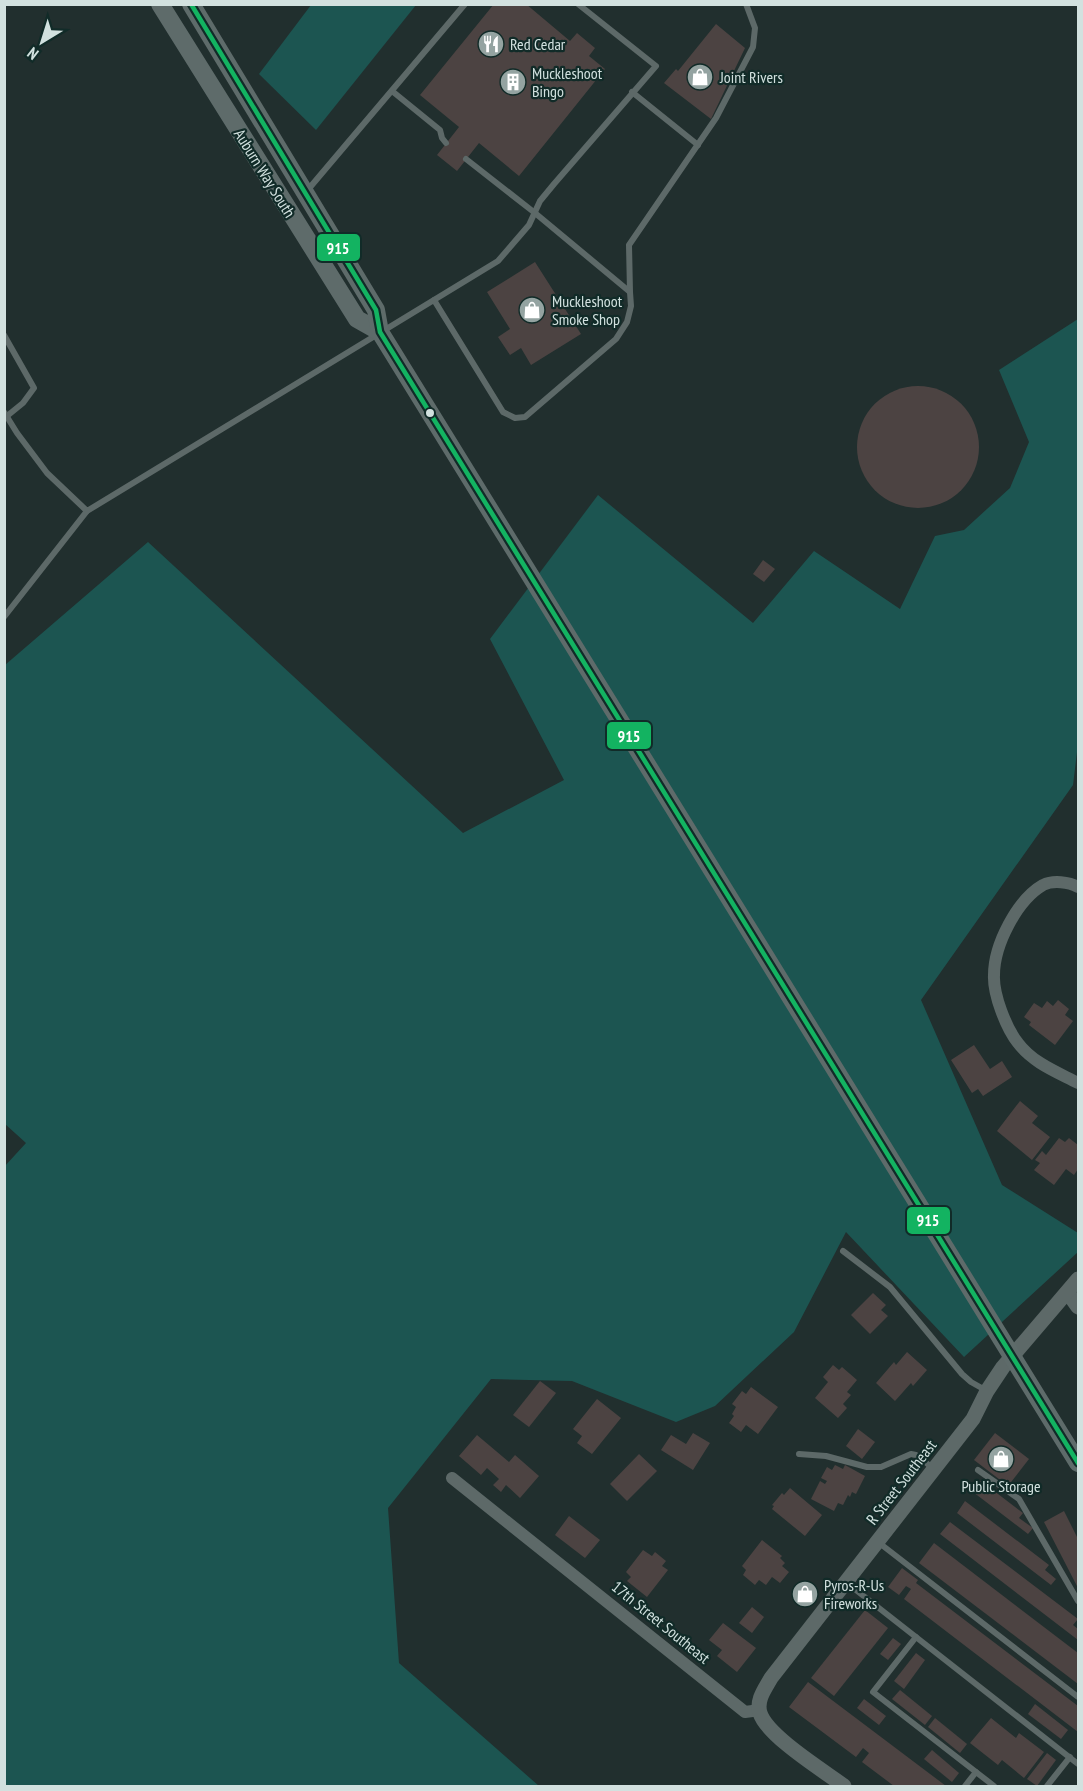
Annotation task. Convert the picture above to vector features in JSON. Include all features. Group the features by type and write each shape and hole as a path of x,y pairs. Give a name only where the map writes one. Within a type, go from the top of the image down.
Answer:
{"main road":[{"name":"Auburn Way South","path":"160,4 357,319 380,332"},
{"name":"Auburn Way South","path":"191,4 376,310 380,332 1078,1463"}],"street":[{"path":"1078,887 1054,882 1044,885 1030,896 1005,932 997,953 994,976 998,999 1017,1043 1032,1059 1078,1083"},
{"name":"R Street Southeast","path":"760,1710 761,1696 771,1678 973,1419 987,1391 1009,1360 1078,1279"},
{"path":"1068,1293 1078,1307"},
{"name":"17th Street Southeast","path":"452,1478 745,1712 760,1710"},
{"path":"760,1710 764,1720 780,1738 844,1786"}],"lane":[{"path":"305,193 465,4"},
{"path":"4,617 87,511 498,261 529,225 540,201 656,66 578,4"},
{"path":"434,300 503,412 515,418 525,417 616,339 627,322 631,306 629,245 716,118 753,47 755,28 746,4"},
{"path":"392,91 440,130 446,143"},
{"path":"632,92 698,145"},
{"path":"466,159 630,292"},
{"path":"4,335 34,388 23,403 6,414 17,433 47,473 87,511"},
{"path":"843,1251 890,1287 962,1374 987,1391"},
{"path":"799,1454 826,1456 867,1467 880,1467 911,1454 916,1455 934,1469"},
{"path":"978,1470 1019,1499 1078,1600"},
{"path":"877,1542 1078,1697"},
{"path":"845,1582 1078,1764"},
{"path":"916,1637 873,1692 994,1786"},
{"path":"1047,1786 1070,1757"},
{"path":"965,1786 976,1772"}],"shaded area":[{"path":"311,5 416,5 316,130 259,74"},
{"path":"1078,319 1078,744 1073,785 921,1000 1002,1185 1078,1233 1078,1252 964,1357 846,1232 794,1332 715,1406 676,1422 572,1381 491,1379 388,1508 399,1663 539,1786 5,1786 4,1167 26,1143 5,1124 5,665 148,542 463,833 564,780 490,639 598,495 753,623 814,551 900,609 935,536 964,530 1010,488 1029,442 999,370"}],"building":[{"name":"Muckleshoot Bingo","path":"494,4 526,4 570,41 577,33 595,48 589,56 605,69 519,176 479,143 457,171 437,155 459,127 420,95"},
{"name":"Joint Rivers","path":"716,24 745,48 711,119 664,83 676,69 678,71"},
{"name":"Muckleshoot Smoke Shop","path":"535,262 581,334 531,365 521,348 510,355 498,337 510,329 487,292"},
{"path":"918,386 941,391 961,404 974,424 979,447 974,470 961,490 941,503 918,508 895,503 875,490 862,470 857,447 862,424 875,404 895,391"},
{"path":"763,560 775,569 764,582 753,574"},
{"path":"1058,1000 1069,1009 1065,1015 1073,1021 1055,1045 1029,1025 1031,1022 1024,1017 1034,1003 1042,1008 1047,1001 1053,1006"},
{"path":"974,1045 990,1069 1002,1061 1012,1077 983,1096 978,1089 972,1093 951,1060"},
{"path":"1020,1101 1038,1116 1032,1123 1050,1137 1032,1160 997,1131"},
{"path":"1059,1138 1065,1142 1069,1138 1078,1145 1078,1169 1074,1175 1066,1169 1054,1185 1034,1170 1040,1163 1035,1160 1042,1151 1046,1155"},
{"path":"873,1293 886,1305 881,1310 888,1316 870,1334 851,1315"},
{"path":"907,1352 927,1370 895,1401 876,1383 894,1362 896,1365"},
{"path":"833,1365 839,1370 842,1367 857,1380 847,1392 851,1395 843,1404 847,1408 838,1418 815,1398 828,1382 823,1377"},
{"path":"540,1381 556,1393 529,1427 513,1415"},
{"path":"751,1387 778,1407 758,1434 746,1425 741,1432 729,1423 736,1407 732,1404 742,1391 746,1394"},
{"path":"597,1399 621,1418 592,1454 577,1443 582,1436 573,1429"},
{"path":"858,1429 875,1442 862,1459 846,1446"},
{"path":"693,1433 710,1443 693,1470 661,1450 671,1435 686,1444"},
{"name":"Public Storage","path":"995,1433 1029,1459 1008,1486 974,1460"},
{"path":"477,1435 509,1462 515,1455 539,1476 520,1498 506,1485 501,1492 493,1485 499,1479 487,1468 481,1475 459,1456"},
{"path":"639,1454 657,1471 627,1501 610,1484"},
{"path":"835,1465 843,1469 845,1465 865,1476 856,1494 852,1492 850,1497 848,1495 843,1505 838,1503 834,1511 811,1499 820,1481 825,1484 827,1481 821,1478 827,1467 832,1470"},
{"path":"981,1481 1023,1513 1019,1518 1033,1528 1028,1534 973,1492"},
{"path":"790,1488 822,1515 805,1536 772,1509 774,1506 772,1505 782,1493 784,1495"},
{"path":"965,1501 1049,1565 1045,1570 1056,1579 1051,1585 957,1513"},
{"path":"1064,1511 1078,1539 1078,1588 1044,1522"},
{"path":"569,1516 600,1540 585,1558 555,1535"},
{"path":"950,1522 1078,1619 1073,1625 1078,1629 1078,1640 940,1534"},
{"path":"762,1540 782,1556 780,1558 785,1563 782,1566 789,1572 780,1583 772,1577 766,1585 759,1580 755,1585 743,1575 746,1570 742,1566"},
{"path":"934,1543 1078,1653 1078,1684 919,1563"},
{"path":"643,1550 652,1556 655,1552 666,1561 662,1566 668,1570 647,1597 627,1581 631,1577 626,1572"},
{"path":"902,1568 918,1580 916,1583 1078,1706 1078,1732 904,1599 911,1589 906,1586 899,1595 888,1587"},
{"path":"752,1607 764,1617 752,1633 739,1623"},
{"path":"865,1610 888,1628 834,1696 811,1678"},
{"path":"723,1623 756,1648 737,1672 717,1656 722,1650 709,1640"},
{"path":"893,1638 901,1644 888,1660 880,1654"},
{"path":"916,1653 925,1660 904,1689 894,1681"},
{"path":"808,1682 946,1786 894,1786 862,1762 869,1753 863,1748 856,1757 789,1707"},
{"path":"900,1690 932,1716 925,1725 892,1699"},
{"path":"864,1699 886,1716 879,1725 857,1708"},
{"path":"1035,1704 1068,1730 1061,1739 1028,1714"},
{"path":"935,1718 967,1744 960,1753 928,1727"},
{"path":"991,1718 1016,1738 1019,1733 1044,1752 1024,1778 1002,1760 998,1765 970,1743"},
{"path":"932,1750 959,1773 952,1782 924,1759"},
{"path":"1047,1753 1056,1760 1037,1786 1027,1779"}],"transit line":[{"name":"915","path":"191,4 376,310 380,332 1078,1463"}],"place":[{"name":"Red Cedar","path":"491,44"},
{"name":"Joint Rivers","path":"700,77"},
{"name":"Muckleshoot Bingo","path":"513,82"},
{"name":"Muckleshoot Smoke Shop","path":"532,310"},
{"name":"Public Storage","path":"1001,1459"},
{"name":"Pyros-R-Us Fireworks","path":"805,1594"}]}
